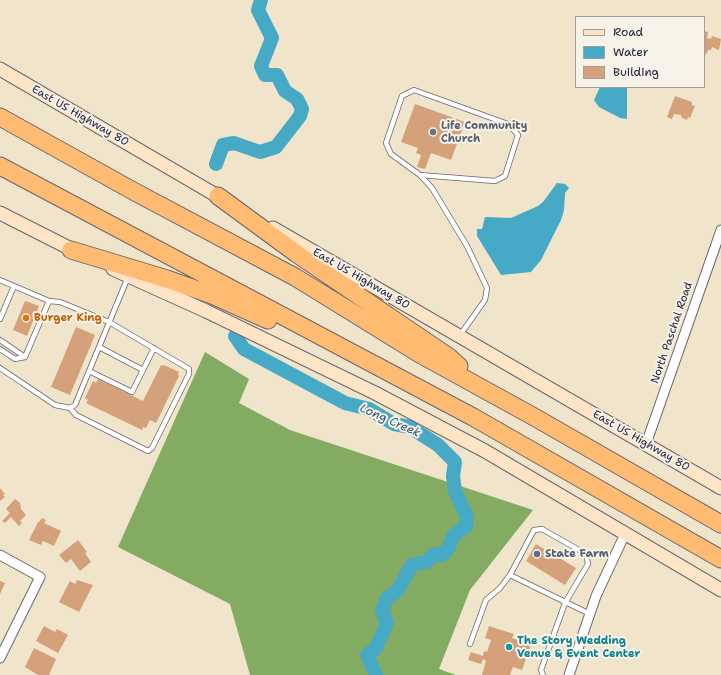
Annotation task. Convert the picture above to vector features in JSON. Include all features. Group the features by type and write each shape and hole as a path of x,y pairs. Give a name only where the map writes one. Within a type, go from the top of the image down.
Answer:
{"highway":[{"path":"0,117 135,192 295,277 418,353 488,391 721,524"},
{"path":"0,166 473,417 721,560"},
{"path":"218,196 296,254 449,357 488,391"},
{"path":"71,250 167,279 212,295 263,317 473,417"}],"main road":[{"name":"East US Highway 80","path":"0,69 721,488"},
{"path":"0,213 71,250 206,311 375,393 484,451 721,590"}],"street":[{"name":"North Paschal Road","path":"646,444 721,230"},
{"path":"568,675 590,614 625,534"},
{"path":"0,556 40,577 0,658"}],"lane":[{"path":"420,175 495,181 504,176 518,136 508,124 414,90 402,96 386,143 391,154 420,175 432,188 467,246 487,288 485,300 459,336"},
{"path":"70,408 75,404 128,276"},
{"path":"0,280 49,301 60,302 109,322 185,366 189,369 189,374 152,448 148,451 76,415 70,408 55,405 0,368"},
{"path":"0,319 14,286"},
{"path":"25,357 49,301"},
{"path":"0,340 25,357"},
{"path":"99,347 143,370"},
{"path":"89,371 132,392 154,348"},
{"path":"0,349 15,359 25,357"},
{"path":"470,644 486,600 500,588 510,575 534,530 542,529 586,554 588,560 588,564 565,603 540,670 543,675"},
{"path":"510,575 590,614"}],"green space":[{"path":"205,352 249,379 239,403 290,430 533,510 470,590 439,669 456,675 250,675 230,604 118,547"}],"water":[{"path":"600,88 627,88 627,119 620,118 599,107 594,100"},
{"path":"557,183 565,184 569,188 565,193 564,210 561,220 541,260 531,272 501,275 477,236 477,229 482,229 485,217 511,218 538,206 543,202"}],"building":[{"path":"705,31 708,32 707,38 711,39 712,36 721,39 719,50 712,47 711,50 708,50 706,55"},
{"path":"675,96 692,102 692,105 695,106 690,118 688,117 687,120 682,118 681,115 674,114 672,119 667,117"},
{"name":"Life Community Church","path":"415,104 465,122 451,160 431,153 425,169 417,167 421,155 416,153 418,148 401,142"},
{"name":"Burger King","path":"25,301 39,306 27,336 13,330"},
{"path":"76,327 95,335 70,395 51,387"},
{"path":"161,365 179,372 179,376 156,423 150,420 146,428 143,427 142,430 86,403 88,400 85,398 93,381 96,383 98,379 143,401"},
{"path":"0,488 5,494 3,495 5,497 0,501"},
{"path":"15,499 20,503 21,509 26,515 20,521 22,523 19,526 11,517 5,523 2,521 10,513 6,509"},
{"path":"42,518 46,520 44,523 61,531 54,546 43,541 41,545 29,540 38,522"},
{"path":"78,540 87,552 85,553 91,562 80,571 71,559 66,563 59,555"},
{"path":"536,544 576,568 565,585 526,561"},
{"path":"77,580 93,585 79,612 59,602 70,581 75,584"},
{"path":"0,581 5,583 0,594"},
{"path":"44,626 55,632 57,629 68,635 58,653 36,641"},
{"name":"The Story Wedding Venue & Event Center","path":"489,626 514,634 512,638 531,644 522,670 513,667 510,675 482,675 486,661 483,659 481,664 468,660 471,652 483,656 484,651 487,652 491,640 485,638"},
{"path":"34,648 56,659 49,675 38,675 25,667"}],"waterway":[{"name":"Long Creek","path":"216,164 223,145 234,143 260,152 276,147 300,116 302,109 297,99 285,91 277,75 265,75 261,66 272,38 258,10 261,0"},
{"name":"Long Creek","path":"235,336 244,349 345,403 369,409 394,424 410,427 438,445 455,462 453,476 455,491 467,517 466,526 453,536 448,549 442,555 434,554 427,562 412,565 397,591 387,598 382,611 387,623 376,648 367,655 376,675"}],"place":[{"name":"Life Community Church","path":"433,132"},
{"name":"Burger King","path":"26,318"},
{"name":"State Farm","path":"537,554"},
{"name":"The Story Wedding Venue & Event Center","path":"509,647"}]}
